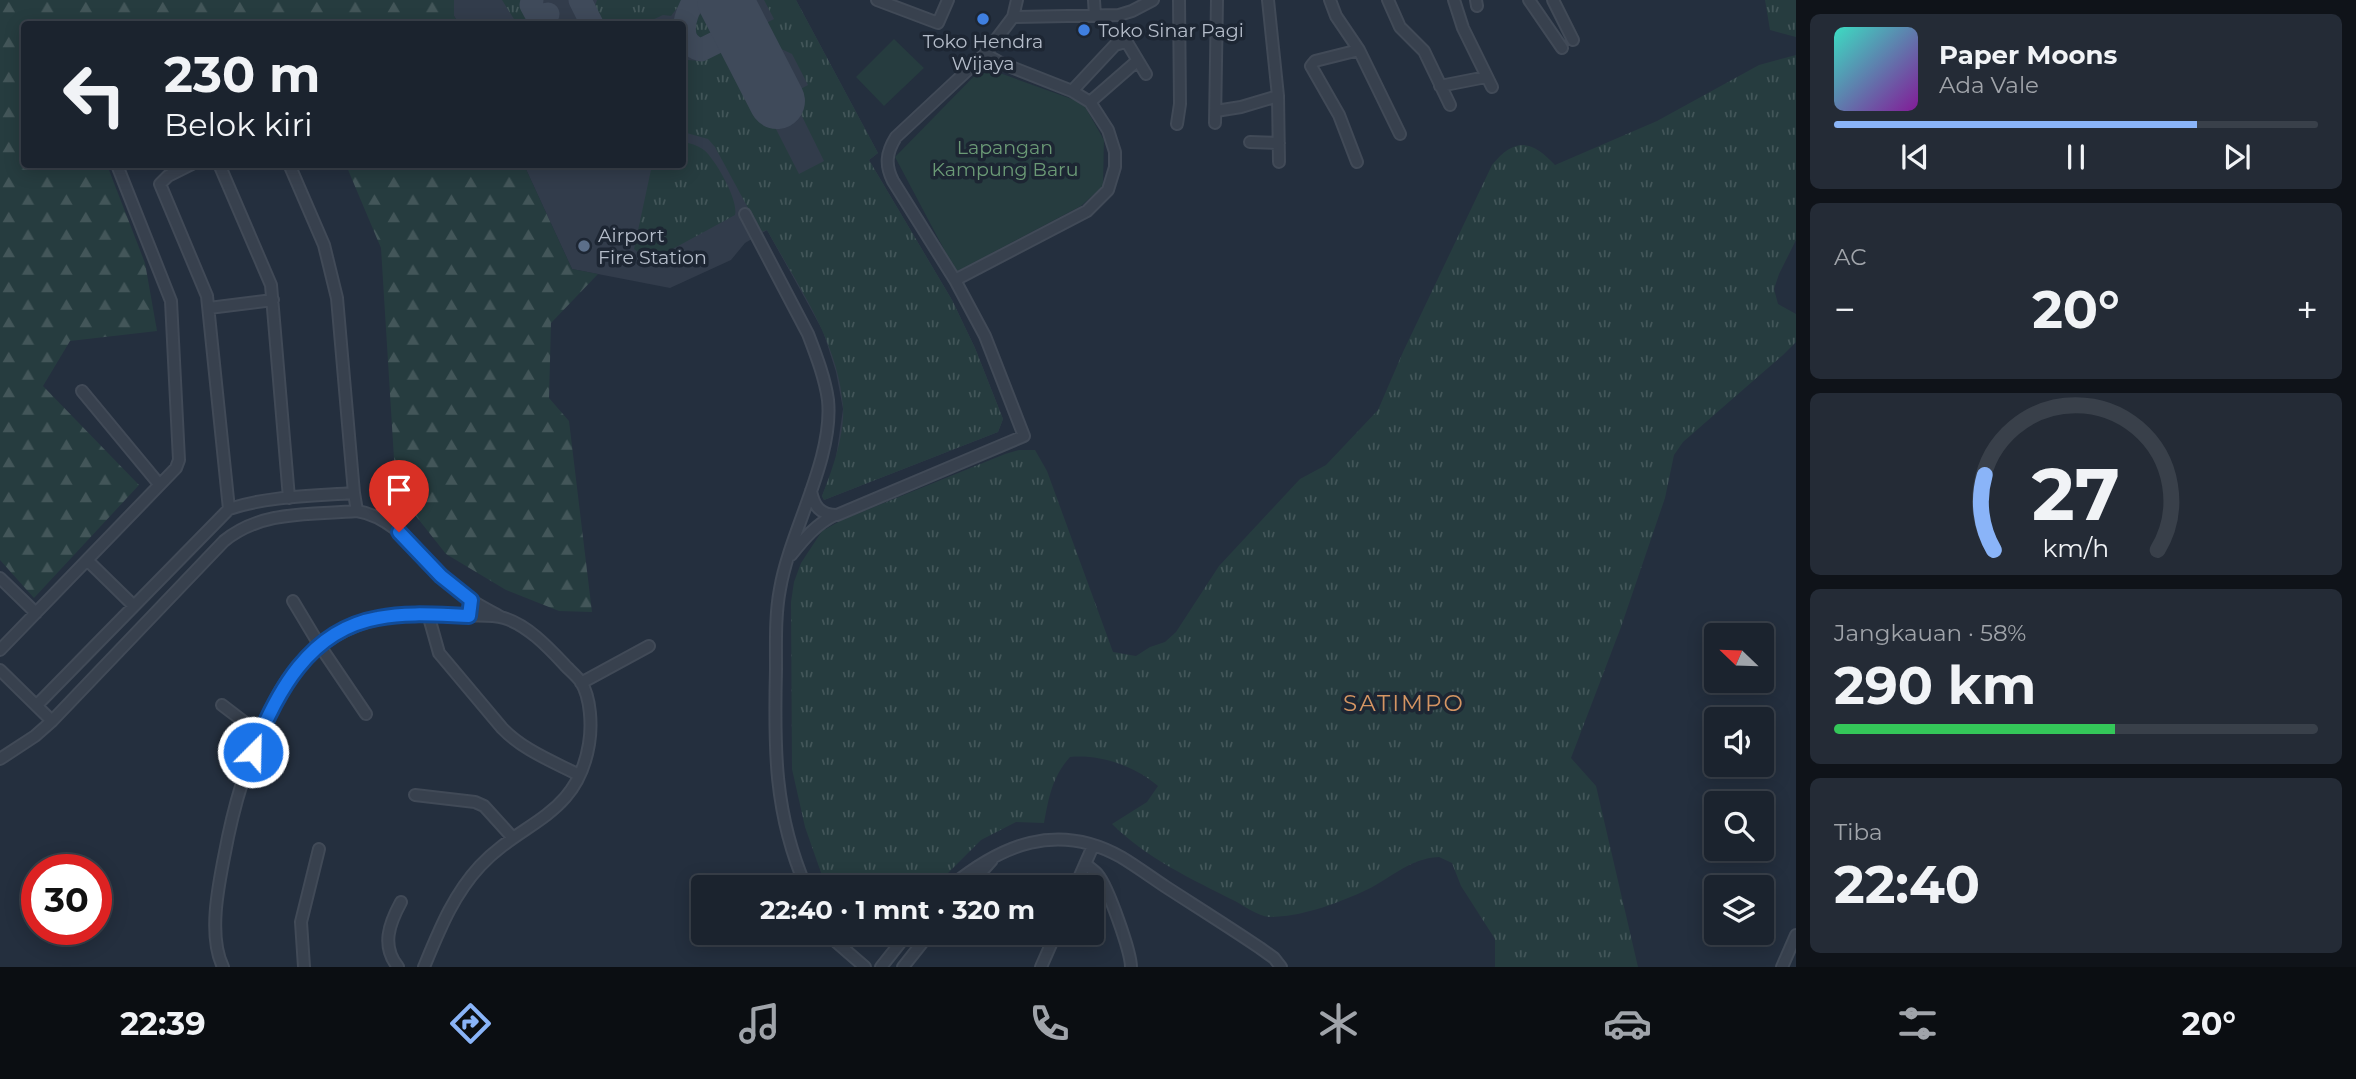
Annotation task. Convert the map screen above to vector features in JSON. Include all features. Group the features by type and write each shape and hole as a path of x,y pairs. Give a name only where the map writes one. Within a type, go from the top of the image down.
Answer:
{"street":[{"path":"877,0 938,23 948,0"},
{"path":"787,560 810,532 836,514 1024,436 985,336 955,280 887,170 889,148 896,137 985,54 1013,18 1017,0"},
{"path":"1094,0 1095,16"},
{"path":"1013,18 1119,15 1153,0"},
{"path":"1177,124 1180,104 1179,0"},
{"path":"1215,123 1217,0"},
{"path":"1268,0 1279,96 1279,162"},
{"path":"1330,0 1336,16 1359,50 1400,134"},
{"path":"1388,0 1400,27 1423,51 1450,105"},
{"path":"1440,86 1489,82 1463,29 1454,0"},
{"path":"1529,0 1562,48"},
{"path":"1553,0 1573,40"},
{"path":"1072,91 1117,44 1128,44 1146,74"},
{"path":"1357,162 1339,116 1311,66 1315,61 1359,50"},
{"path":"955,280 1087,211 1108,190 1115,167 1115,152 1108,130 1090,102 1072,91 985,54"},
{"path":"1090,102 1137,61"},
{"path":"1216,111 1279,96"},
{"path":"1250,142 1279,143"},
{"path":"0,650 176,468 179,460 173,312 164,281 118,168"},
{"path":"184,168 167,176 160,184 207,296 229,509"},
{"path":"221,168 266,273 273,300 289,498"},
{"path":"291,168 324,245 337,298 357,511"},
{"path":"745,214 808,334 825,390 828,420 820,467 787,560 779,591 775,728 779,798 792,856 801,875"},
{"path":"209,309 273,300"},
{"path":"82,391 159,484"},
{"path":"811,491 814,504 819,510 829,515 836,514"},
{"path":"37,705 229,509 289,498 354,493"},
{"path":"0,759 26,743 52,721 209,556 248,524 268,518 357,511 370,513 388,524 441,576 471,600 539,639 582,683 591,721 589,745 573,788 554,810 482,863 466,882 441,926 424,967"},
{"path":"88,561 134,606"},
{"path":"0,578 36,613"},
{"path":"469,616 471,600"},
{"path":"293,601 366,713"},
{"path":"223,967 216,921 223,865 239,793 260,734 288,680 300,664 320,646 352,626 366,621 428,614 503,618"},
{"path":"428,614 439,653 502,728 528,749 579,775"},
{"path":"582,683 649,646"},
{"path":"0,670 52,721"},
{"path":"222,705 260,734"},
{"path":"415,795 475,802 484,806 513,838"},
{"path":"964,875 975,866 1009,848 1041,840 1074,841 1093,846 1121,857 1260,948 1281,967"},
{"path":"1080,875 1093,846"},
{"path":"304,967 301,922 319,849"},
{"path":"979,875 997,855"},
{"path":"1085,864 1100,877 1108,893 1131,967"},
{"path":"398,967 389,949 388,937 390,923 401,902"},
{"path":"1782,967 1796,935"},
{"path":"839,945 864,967"},
{"path":"881,967 898,945"},
{"path":"903,967 920,945"},
{"path":"1041,967 1051,945"}],"shaded area":[{"path":"454,0 796,0 878,153 869,160 952,300 975,348 1003,419 998,432 824,500 822,496 835,464 843,409 836,372 823,331 767,230 745,243 731,260 670,288 572,269 525,168 686,168 686,21 457,21 454,16"}],"green space":[{"path":"0,0 454,0 454,16 457,21 21,21 21,168 108,168 145,263 157,331 70,341 43,386 139,485 34,598 0,560"},
{"path":"502,0 521,0 532,21 515,21"},
{"path":"597,0 683,0 671,16 663,15 650,21 600,21 594,9"},
{"path":"764,0 796,0 878,153 869,160 952,300 975,348 1003,419 998,432 824,500 822,496 837,452 843,418 840,383 834,360 803,293 767,230 761,232 715,147 708,139 686,133 686,56 688,60 701,61 733,45 799,174 824,161 791,94 808,85 792,54 760,39 756,28 774,19"},
{"path":"1765,0 1796,0 1796,37 1770,30"},
{"path":"706,13 715,17 719,26 715,35 706,39 697,35 693,26 697,17"},
{"path":"894,39 924,68 884,106 856,77"},
{"path":"1796,55 1796,240 1774,289 1778,304 1796,314 1796,342 1683,442 1674,455 1665,498 1621,627 1571,758 1596,786 1638,967 1495,967 1495,939 1461,886 1452,863 1439,857 1418,861 1372,887 1328,906 1293,915 1260,915 1170,867 1140,848 1112,824 1147,802 1158,786 1128,767 1093,757 1070,757 1064,765 1052,788 1044,823 1016,822 981,840 946,875 822,875 805,827 792,769 791,602 801,563 822,531 842,520 1005,454 1019,450 1035,450 1047,471 1113,652 1136,656 1165,642 1176,632 1219,566 1300,479 1326,465 1378,410 1492,165 1500,156 1516,146 1524,145 1539,151 1555,165 1657,121 1759,65"},
{"name":"Lapangan Kampung Baru","path":"983,67 1083,103 1104,140 1103,186 1081,206 956,272 895,157"},
{"path":"686,143 701,148 709,155 726,181 734,200 735,215 658,257 642,255 634,249 651,168 686,168"},
{"path":"347,168 525,168 572,269 598,274 551,323 549,398 569,421 592,612 559,611 506,590 446,554 396,491 381,248"}],"taxiway":[{"path":"532,0 531,5 537,16 548,14"},
{"path":"580,0 590,21"},
{"path":"685,21 694,0"},
{"path":"686,38 693,47 701,50 741,30"}],"runway":[{"path":"725,0 777,101"}],"place":[{"name":"Toko Hendra Wijaya","path":"983,19"},
{"name":"Toko Sinar Pagi","path":"1084,30"},
{"name":"Airport Fire Station","path":"584,246"}],"district":[{"name":"SATIMPO","path":"1404,703"}],"route":[{"path":"253,752 288,680 300,664 336,635 352,626 379,618 428,614 469,616 471,600 441,576 399,532"}]}
